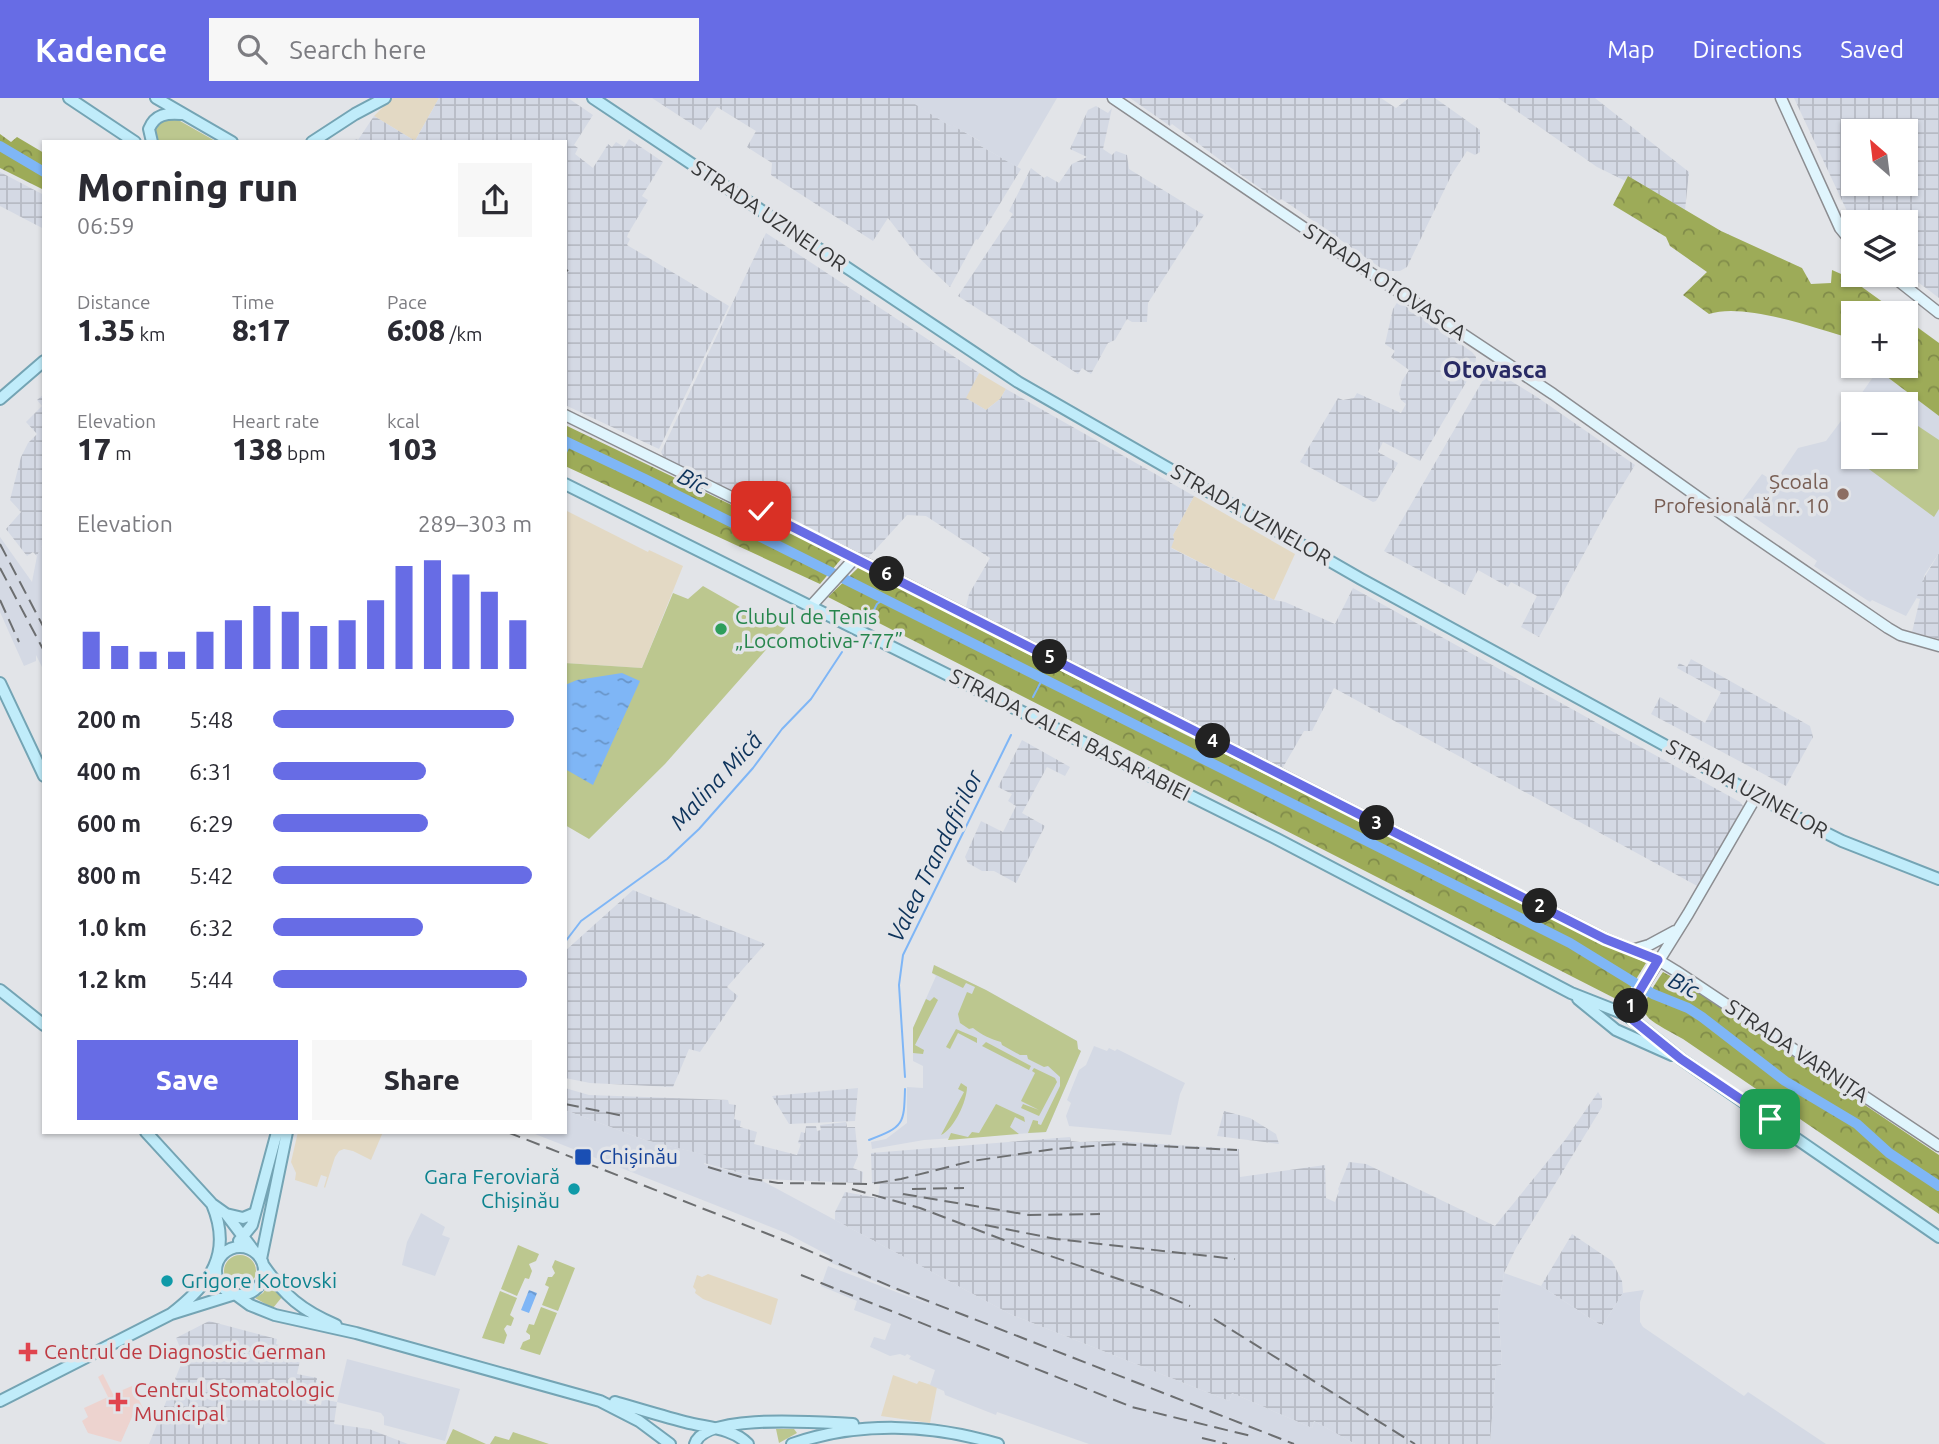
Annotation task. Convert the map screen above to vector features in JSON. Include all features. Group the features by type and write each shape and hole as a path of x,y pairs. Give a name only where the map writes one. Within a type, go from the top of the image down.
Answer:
{"main road":[{"path":"69,98 132,140"},
{"path":"156,98 229,140"},
{"path":"355,114 372,98"},
{"path":"316,140 385,98"},
{"name":"STRADA UZINELOR","path":"593,98 1018,382 1361,579 1842,841 1939,879"},
{"path":"152,140 149,129 156,118 172,113 184,114"},
{"path":"0,399 42,363"},
{"name":"STRADA CALEA BASARABIEI","path":"567,485 1277,839 1571,993 1619,1011 1681,1059 1939,1237"},
{"path":"0,683 42,772"},
{"path":"0,990 42,1023"},
{"name":"STRADA CALEA BASARABIEI","path":"1571,993 1622,1033 1681,1059"},
{"path":"1611,1026 1613,1017 1619,1011"},
{"path":"1622,1033 1630,1027 1633,1020"},
{"path":"148,1134 212,1204 226,1214 287,1296 314,1315 356,1333"},
{"path":"171,1314 194,1296 221,1256 243,1237 252,1225 276,1134"},
{"path":"0,1401 171,1314 235,1294 247,1294 259,1286 263,1278 260,1258 287,1134"},
{"path":"212,1204 220,1227 216,1265 219,1283 225,1290 264,1311 311,1325 356,1333 600,1401 639,1421 670,1444"},
{"path":"226,1214 243,1218 255,1213"},
{"path":"233,1247 243,1247 260,1258"},
{"path":"600,1401 614,1401 683,1422 717,1428 738,1436 748,1444"},
{"path":"747,1422 754,1444"},
{"path":"695,1444 698,1437 717,1428 747,1422 854,1424 925,1430 998,1444"},
{"path":"795,1423 801,1428 797,1442"},
{"path":"797,1442 870,1427"}],"street":[{"name":"STRADA OTOVASCA","path":"1114,98 1553,394 1689,492 1888,628 1900,635 1939,646"},
{"path":"1781,98 1841,229"},
{"path":"1906,287 1939,313"},
{"name":"STRADA VARNIȚA","path":"567,416 1605,939 1676,971 1939,1146"},
{"path":"811,605 853,560"},
{"path":"1633,1020 1632,1005 1757,795"},
{"path":"1632,950 1657,942 1679,929"},
{"path":"1670,943 1670,959 1676,971"},
{"path":"1619,1011 1632,1005"}],"shaded area":[{"path":"392,98 439,98 416,140 374,116"},
{"path":"439,98 568,98 593,115 574,145 578,148 575,154 593,168 608,144 612,147 616,142 624,147 629,139 663,162 642,196 648,200 628,234 630,239 627,245 729,306 659,449 567,406 567,140 416,140"},
{"path":"652,98 912,98 911,101 1021,169 978,240 976,239 950,287 919,258 888,218 873,241 771,175 772,163 747,147 756,131 717,107 701,130"},
{"path":"912,98 1057,98 1017,167 979,145 980,141 910,101"},
{"path":"1130,98 1381,98 1396,108 1409,98 1435,98 1480,130 1480,152 1475,155 1467,151 1452,174 1407,267 1400,271 1385,271"},
{"path":"1498,98 1595,98 1689,172 1685,210 1597,167"},
{"path":"1794,98 1939,98 1939,298 1918,282 1918,210 1846,210"},
{"path":"1096,106 1108,113 1112,108 1103,149 1112,155 1116,151 1127,155 1129,169 1204,215 1148,303 1147,322 1132,322 1127,319 1115,340 1108,343 1091,374 1082,368 1078,374 958,296 1013,214 1009,211 1031,168 1044,178 1047,176 1059,183 1072,164 1087,157 1070,149 1088,110"},
{"path":"374,116 413,140 358,140"},
{"path":"0,172 42,194 42,228 0,206"},
{"path":"766,233 979,373 966,398 986,410 1000,399 1006,389 1194,496 1173,535 1171,548 1274,600 1285,602 1335,624 1353,588 1740,802 1743,806 1699,887 1334,688 1312,731 1304,731 1282,769 966,607 969,594 990,558 926,516 907,515 867,559 665,460 661,452"},
{"path":"1398,301 1472,352 1476,357 1475,367 1420,461 1383,442 1378,452 1398,463 1373,502 1300,462 1338,398 1354,398 1357,393 1401,413 1406,404 1399,394 1402,381 1409,370 1391,357 1395,351 1385,344 1393,309"},
{"path":"1490,368 1635,465 1608,509 1539,637 1521,627 1537,596 1511,582 1508,587 1478,570 1465,595 1384,551"},
{"path":"979,373 1006,389 1000,399 986,410 965,398"},
{"name":"Școala Profesională nr. 10","path":"1872,378 1889,378 1907,392 1862,392"},
{"name":"Școala Profesională nr. 10","path":"1918,400 1939,416 1939,553 1925,574 1916,599 1906,616 1872,600 1870,602 1814,566 1817,561 1738,506 1762,474 1775,482 1798,448 1826,441 1841,421 1841,469 1918,469"},
{"path":"42,406 42,545 37,556 33,552 27,556 6,529 21,512 10,500 21,457 28,443 37,434 26,422"},
{"path":"1194,496 1295,554 1274,600 1170,547 1174,540 1173,535"},
{"path":"567,511 648,552 649,550 683,566 642,668 567,663"},
{"path":"0,537 32,582 42,545 42,667 36,655 36,661 24,666 0,612"},
{"path":"1939,553 1939,639 1912,632 1920,599 1916,598 1921,583"},
{"path":"1691,659 1810,726 1813,737 1786,786 1651,714 1660,697 1705,723 1721,692 1677,668 1679,663 1687,667"},
{"path":"1022,740 1070,767 1065,776 1047,767 1022,813 1045,826 1016,883 994,871 982,871 968,863 965,857 981,821 1003,832 1016,806 1008,801 1012,794 998,787"},
{"path":"633,890 765,944 727,987 738,996 700,1052 689,1049 673,1087 590,1083 567,1078 567,949"},
{"path":"934,965 986,990 1077,1041 1081,1051 1046,1132 924,1140 872,1149 871,1142 886,1139 907,1123 907,1087 923,1088 923,1066 913,1061 913,1028 936,976 932,973"},
{"path":"1094,1046 1107,1051 1109,1048 1115,1051 1117,1049 1185,1083 1171,1135 1069,1126 1066,1116 1071,1103 1067,1100 1079,1070 1086,1065"},
{"path":"858,1088 855,1121 789,1124 772,1096"},
{"path":"567,1089 589,1095 728,1100 729,1104 736,1105 734,1119 741,1121 740,1127 757,1132 754,1144 797,1155 801,1132 805,1133 806,1126 816,1126 817,1131 821,1130 820,1125 846,1122 847,1127 855,1127 858,1156 853,1168 863,1172 862,1183 762,1179 704,1163 705,1155 645,1140 567,1111"},
{"path":"1598,1092 1602,1098 1602,1107 1516,1248 1504,1273 1498,1311 1502,1361 1501,1365 1496,1366 1490,1444 1355,1444 1314,1421 1312,1428 1232,1393 1229,1401 1012,1315 835,1220 835,1212 845,1192 878,1198 880,1184 872,1183 871,1153 1070,1137 1071,1141 1080,1142 1113,1141 1239,1149 1240,1177 1325,1165 1326,1198 1335,1202 1349,1162 1366,1164 1495,1226 1565,1140"},
{"path":"567,1111 645,1140 706,1155 704,1164 757,1178 1012,1315 1229,1401 1232,1393 1312,1428 1314,1421 1355,1444 1089,1444 997,1412 996,1415 945,1395 944,1391 930,1385 935,1370 909,1359 911,1356 890,1356 870,1347 874,1337 885,1340 891,1324 854,1310 857,1301 821,1286 828,1266 936,1307 829,1262 830,1256 786,1233 535,1134 567,1134"},
{"path":"1224,1111 1250,1118 1276,1134 1279,1144 1217,1136"},
{"path":"298,1134 382,1134 371,1160 353,1151 339,1151 325,1188 327,1177 321,1175 317,1187 295,1180 296,1173 291,1162"},
{"path":"421,1213 445,1227 442,1235 450,1238 435,1276 402,1265 407,1242"},
{"path":"1572,1234 1612,1261 1622,1281 1623,1293 1602,1326 1541,1286"},
{"path":"1504,1273 1541,1286 1602,1326 1623,1293 1644,1290 1640,1302 1640,1322 1643,1327 1744,1396 1748,1392 1826,1444 1490,1444 1496,1366 1501,1365 1502,1361 1498,1311"},
{"path":"708,1274 778,1299 771,1325 703,1299 695,1293 693,1287 697,1275 702,1277"},
{"path":"209,1321 277,1339 276,1344 302,1352 297,1374 317,1378 314,1404 321,1405 322,1399 337,1402 334,1424 369,1429 408,1444 149,1444 184,1357 176,1338"},
{"path":"347,1359 460,1389 445,1441 384,1425 381,1413 337,1402"},
{"name":"Centrul Stomatologic Municipal","path":"103,1374 113,1394 132,1386 144,1410 132,1417 121,1442 88,1433 82,1421 88,1417 84,1408 108,1397 98,1377"},
{"path":"893,1375 917,1384 919,1381 937,1387 930,1423 881,1416"}],"green space":[{"path":"173,117 213,140 157,140 153,129 159,120"},
{"path":"0,134 11,142 17,137 42,152 42,189 0,168"},
{"path":"1628,176 1721,231 1802,268 1811,284 1831,283 1832,270 1841,274 1841,287 1862,287 1881,301 1841,301 1841,336 1761,314 1724,311 1709,314 1683,295 1707,272 1670,246 1666,237 1613,205"},
{"path":"1918,328 1939,343 1939,416 1918,400 1918,392 1907,392 1889,378 1918,378"},
{"path":"567,426 842,558 820,584 567,467"},
{"path":"1918,426 1939,440 1939,509 1934,517 1869,469 1918,469"},
{"path":"859,567 1162,723 1646,963 1622,1002 828,597"},
{"path":"703,586 768,623 786,627 665,764 589,839 567,826 567,663 642,668 673,593 688,599"},
{"path":"934,965 986,990 1077,1041 1081,1051 1046,1132 1028,1133 1033,1120 1041,1125 1060,1086 1060,1077 1048,1066 1044,1067 1028,1059 1027,1055 1020,1055 1001,1042 960,1023 958,1014 967,992 972,994 975,987 966,983 963,988 932,973"},
{"path":"1663,972 1685,984 1939,1155 1939,1214 1683,1039 1649,1019 1645,1013 1647,998"},
{"path":"934,997 938,1000 915,1045 924,1050 923,1054 913,1053 913,1028 926,999 930,1001"},
{"path":"956,1029 977,1038 977,1043 958,1033 950,1049 946,1047"},
{"path":"986,1042 1031,1066 1029,1070 982,1046"},
{"path":"1034,1068 1055,1078 1057,1082 1039,1116 1021,1108 1023,1104 1039,1110 1021,1101 1035,1073 1032,1071"},
{"path":"961,1083 967,1087 962,1107 951,1127 941,1135 964,1092 958,1089"},
{"path":"996,1104 1024,1117 1025,1122 1015,1117 1010,1127 1019,1134 948,1140 951,1133 968,1137 972,1132 979,1133"},
{"path":"518,1245 539,1254 536,1261 529,1264 532,1271 529,1279 525,1278 517,1296 501,1289"},
{"path":"240,1255 251,1260 256,1271 251,1282 240,1287 229,1282 224,1271 229,1260"},
{"path":"555,1260 575,1268 558,1311 542,1305 549,1287 545,1285 548,1277 555,1273 552,1267"},
{"path":"270,1282 282,1297 273,1308 255,1298 263,1293"},
{"path":"500,1291 517,1298 510,1315 514,1318 511,1326 507,1325 504,1329 507,1335 504,1344 482,1338"},
{"path":"541,1307 557,1313 540,1355 520,1349 523,1342 530,1339 526,1332 529,1324 534,1325"},
{"path":"453,1429 486,1444 446,1444"},
{"path":"776,1429 794,1429 797,1433 779,1443"},
{"path":"513,1432 549,1444 490,1444 495,1436 509,1440"}],"water":[{"path":"622,673 640,681 593,785 567,770 567,684"},
{"path":"529,1290 537,1293 529,1313 521,1310"}],"waterway":[{"name":"Bîc","path":"0,146 42,171"},
{"name":"Bîc","path":"567,442 1570,943 1653,994 1688,1008 1702,1017 1785,1081 1857,1124 1889,1153 1939,1186"},
{"path":"567,450 570,443"},
{"name":"Malina Mică","path":"870,618 877,604 884,599"},
{"name":"Malina Mică","path":"567,939 581,921 667,859 699,829 753,768 782,729 811,699 842,652"},
{"name":"Valea Trandafirilor","path":"1033,697 1043,678"},
{"name":"Valea Trandafirilor","path":"905,1077 899,985 903,955 1011,735"},
{"name":"Valea Trandafirilor","path":"869,1140 900,1123 905,1089"}],"railway":[{"path":"0,544 42,624"},
{"path":"0,568 42,647"},
{"path":"0,600 19,642"},
{"path":"567,1104 624,1116"},
{"path":"512,1134 791,1243 892,1287 1294,1444"},
{"path":"708,1167 741,1177 778,1183 870,1184 972,1161 1055,1149 1118,1144 1237,1150"},
{"path":"912,1189 964,1188"},
{"path":"852,1189 920,1208 1190,1306"},
{"path":"903,1194 1029,1215 1100,1214"},
{"path":"985,1225 1056,1239 1235,1259"},
{"path":"801,1275 1132,1407 1251,1436"},
{"path":"1214,1319 1415,1444"},
{"path":"1202,1438 1227,1444"}],"place":[{"name":"Școala Profesională nr. 10","path":"1843,494"},
{"name":"Clubul de Tenis „Locomotiva-777”","path":"721,629"},
{"name":"Chișinău","path":"583,1157"},
{"name":"Gara Feroviară Chișinău","path":"574,1189"},
{"name":"Grigore Kotovski","path":"167,1281"},
{"name":"Centrul de Diagnostic German","path":"28,1352"},
{"name":"Centrul Stomatologic Municipal","path":"118,1402"}],"district":[{"name":"Otovasca","path":"1495,370"}],"route":[{"path":"761,511 1605,939 1658,960 1630,1007 1633,1020 1681,1059 1770,1119"}]}
